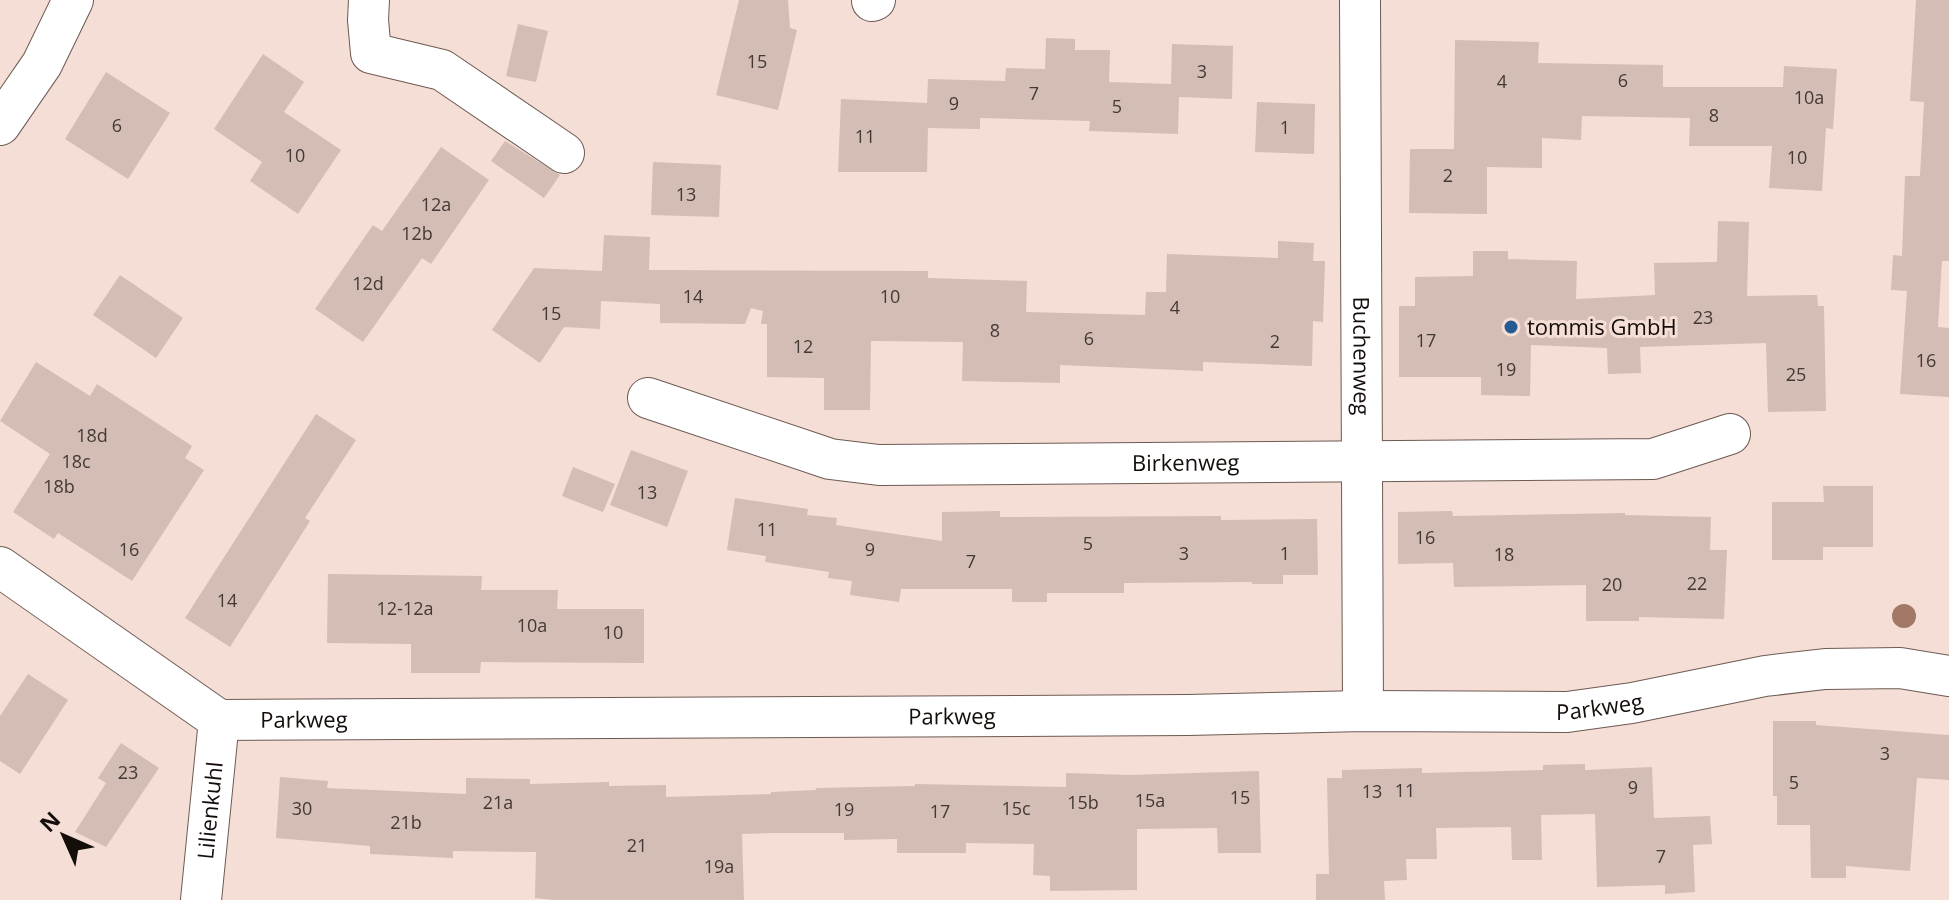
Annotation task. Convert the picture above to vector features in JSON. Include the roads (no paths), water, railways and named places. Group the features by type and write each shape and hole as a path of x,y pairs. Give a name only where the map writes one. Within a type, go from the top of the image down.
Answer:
{"street":[{"path":"0,125 42,64 73,0"},
{"path":"369,0 371,53 442,70 564,153"},
{"name":"Buchenweg","path":"1360,0 1363,711"},
{"name":"Birkenweg","path":"648,398 830,459 879,465 1653,459 1730,434"},
{"path":"0,567 219,720"},
{"name":"Parkweg","path":"219,720 1567,712 1632,703 1765,676 1825,669 1900,668 1949,676"},
{"name":"Lilienkuhl","path":"201,900 219,720"}],"place":[{"name":"tommis GmbH","path":"1511,327"}]}
